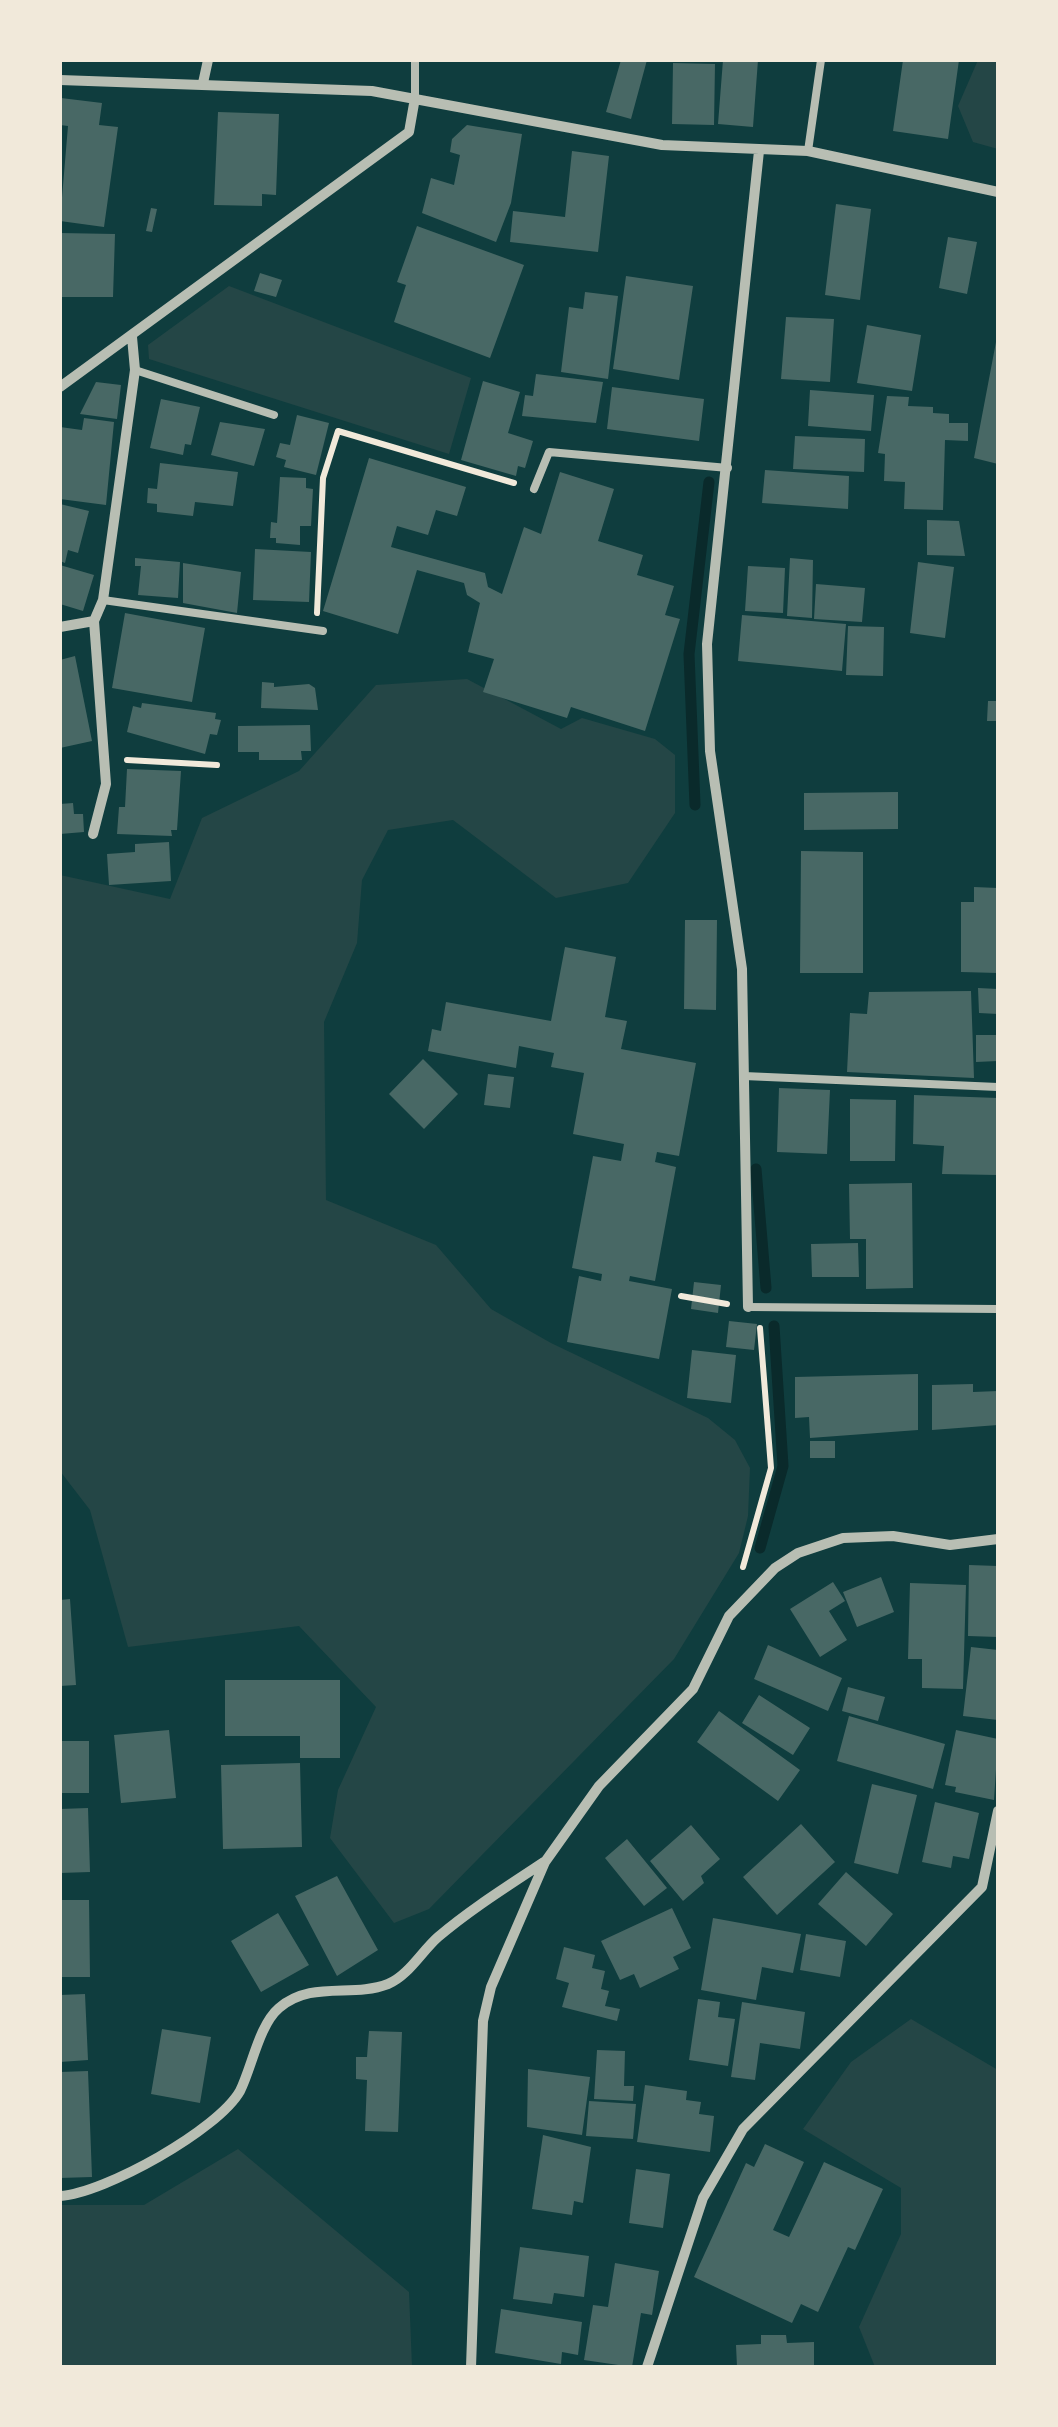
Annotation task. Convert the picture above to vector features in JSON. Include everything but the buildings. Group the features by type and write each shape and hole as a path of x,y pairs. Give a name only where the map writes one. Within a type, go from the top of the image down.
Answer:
{"street":[{"path":"203,83 208,60"},
{"path":"60,80 372,92 662,145 759,152 808,150 998,192"},
{"path":"60,387 409,132 415,98"},
{"path":"754,1307 742,969 710,751 707,644 759,152"},
{"path":"93,834 106,784 94,620 103,600 135,370 132,337"},
{"path":"60,628 94,620"},
{"path":"471,2367 483,2021 491,1988 544,1862 598,1786 693,1690 730,1616 775,1568 798,1553 843,1538 893,1536 950,1545 998,1539"},
{"path":"647,2367 703,2198 743,2129 982,1887 998,1811"},
{"path":"60,2196 93,2192 121,2179 226,2110 239,2092 275,2011 294,1998 320,1990 385,1985 396,1980 436,1938 544,1862"}],"lane":[{"path":"415,60 415,98"},
{"path":"808,150 820,60"},
{"path":"135,370 274,415"},
{"path":"534,489 549,452 728,468"},
{"path":"103,600 320,630"},
{"path":"744,1076 998,1087"},
{"path":"754,1307 998,1309"}],"path":[{"path":"320,630 323,478 338,431 534,489"},
{"path":"106,760 217,764"},
{"path":"681,1296 754,1307 770,1468 730,1616"}],"shaded area":[{"path":"978,60 998,60 998,149 973,142 958,106"},
{"path":"229,286 471,378 449,454 149,359 148,345"},
{"path":"467,679 561,729 582,718 655,739 675,755 675,813 628,883 556,898 453,820 388,830 362,880 357,943 324,1022 326,1200 436,1245 491,1309 551,1343 708,1418 735,1440 750,1468 748,1516 739,1553 674,1659 429,1909 394,1923 330,1838 338,1790 376,1707 299,1626 128,1647 90,1510 60,1471 60,875 170,899 202,818 299,771 376,685"},
{"path":"911,2019 998,2070 998,2367 875,2367 859,2327 901,2234 901,2188 803,2129 851,2062"},
{"path":"238,2149 409,2292 412,2367 60,2367 60,2205 144,2205"}],"waterway":[{"path":"695,805 689,654 709,482"},
{"path":"756,1169 766,1288"},
{"path":"760,1548 783,1466 774,1326"}]}
